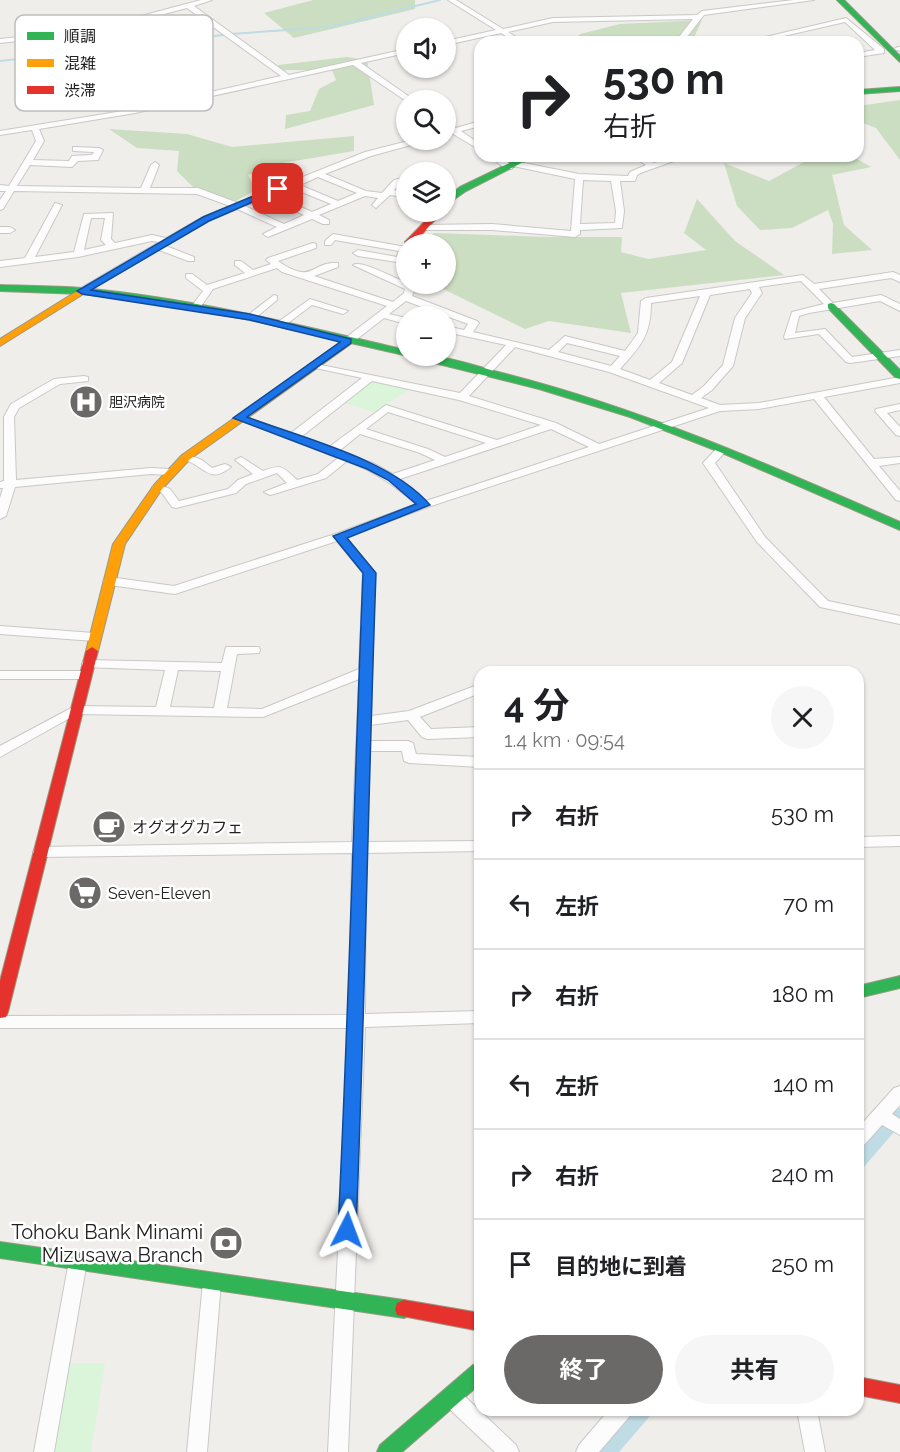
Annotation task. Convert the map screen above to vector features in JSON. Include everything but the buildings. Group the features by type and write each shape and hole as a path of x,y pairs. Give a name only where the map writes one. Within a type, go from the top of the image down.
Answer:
{"main road":[{"path":"841,0 899,53"},
{"path":"864,92 900,89"},
{"path":"456,194 518,162"},
{"path":"420,234 430,222"},
{"path":"0,288 82,291 196,307 250,317 396,351"},
{"path":"0,343 82,291"},
{"path":"831,306 900,378"},
{"path":"0,1011 119,544 139,511 170,472 186,457 348,341"},
{"path":"456,364 488,370 563,392 665,426 900,526"},
{"path":"864,991 900,982"},
{"path":"0,1250 344,1299 474,1321"},
{"path":"387,1452 474,1377"},
{"path":"864,1387 900,1394"}],"street":[{"path":"151,15 209,0"},
{"path":"452,0 512,36"},
{"path":"683,36 704,10 811,0"},
{"path":"191,4 205,15"},
{"path":"477,36 559,19 697,17"},
{"path":"775,36 846,20 864,36"},
{"path":"213,21 287,77"},
{"path":"864,36 880,51 864,54"},
{"path":"456,41 474,37"},
{"path":"0,41 15,39"},
{"path":"213,94 396,53"},
{"path":"355,63 396,91"},
{"path":"0,133 135,111"},
{"path":"456,130 474,125"},
{"path":"0,207 40,141 35,128"},
{"path":"456,135 474,145"},
{"path":"82,291 161,243 237,206 368,154 396,146"},
{"path":"28,162 72,164 75,158 95,158 99,150 76,149"},
{"path":"506,162 579,177 632,179 633,174 640,170 665,162"},
{"path":"646,162 653,166"},
{"path":"144,191 155,165"},
{"path":"317,174 364,193 396,194"},
{"path":"425,228 492,227 575,234 579,177"},
{"path":"87,190 94,178"},
{"path":"576,226 619,226 620,211 615,178"},
{"path":"376,205 396,183"},
{"path":"291,184 338,204"},
{"path":"0,188 198,191 284,227"},
{"path":"268,234 364,193"},
{"path":"266,194 326,222"},
{"path":"29,260 58,205"},
{"path":"78,254 87,216 110,215 106,240 114,247"},
{"path":"328,243 333,237 396,248"},
{"path":"0,264 78,254 152,238 191,259"},
{"path":"312,246 271,260 285,270 394,305"},
{"path":"358,253 396,251"},
{"path":"238,263 252,274"},
{"path":"196,307 208,290 278,265"},
{"path":"307,276 336,265"},
{"path":"358,265 396,283"},
{"path":"811,287 893,275 900,279"},
{"path":"189,276 208,290"},
{"path":"613,370 641,340 646,321 646,301 802,278 831,306"},
{"path":"693,399 708,388 728,366 740,318 757,293 753,285"},
{"path":"651,384 677,363 706,292"},
{"path":"348,341 406,294"},
{"path":"405,297 474,323 467,333"},
{"path":"250,317 274,298"},
{"path":"900,308 881,298 795,314 789,337 821,331 850,360 900,353"},
{"path":"280,324 310,302 343,311"},
{"path":"382,315 396,318"},
{"path":"456,331 552,352 613,370 719,408"},
{"path":"552,352 565,339 627,355"},
{"path":"462,397 513,343"},
{"path":"315,365 462,397 552,425 597,447"},
{"path":"292,438 369,377"},
{"path":"109,581 175,590 719,408 759,406 900,378"},
{"path":"0,516 5,485 9,417 15,406 58,381 84,379"},
{"path":"817,396 900,498"},
{"path":"900,407 880,411 900,433"},
{"path":"330,452 386,408 497,444"},
{"path":"239,418 371,466 392,478 424,505"},
{"path":"392,478 552,425"},
{"path":"358,430 424,451 445,461"},
{"path":"721,450 709,463 761,539 824,604 900,620"},
{"path":"186,457 198,462 211,472 225,467"},
{"path":"270,492 322,476 345,457"},
{"path":"242,460 262,476"},
{"path":"872,463 900,460"},
{"path":"159,487 166,491 176,505 232,490 242,482 279,469 294,484"},
{"path":"5,485 151,471 170,472"},
{"path":"338,1452 357,1021 359,848 369,573 339,536"},
{"path":"0,630 94,637"},
{"path":"220,712 231,650 254,650"},
{"path":"162,711 173,665"},
{"path":"0,675 173,665 228,667"},
{"path":"0,752 75,710 263,713 365,671"},
{"path":"364,721 411,715 474,690"},
{"path":"411,715 427,734 474,732"},
{"path":"364,746 408,746 409,758 474,762"},
{"path":"864,842 900,841"},
{"path":"40,852 474,846"},
{"path":"0,1022 357,1021 474,1017"},
{"path":"864,1134 882,1117 900,1093"},
{"path":"882,1117 900,1128"},
{"path":"44,1452 78,1261"},
{"path":"197,1452 212,1282"},
{"path":"451,1398 509,1452"},
{"path":"586,1452 617,1416"},
{"path":"808,1416 815,1452"}],"green space":[{"path":"313,0 415,0 415,9 294,38 264,13"},
{"path":"702,20 695,36 579,36 620,24"},
{"path":"347,57 367,60 374,105 285,129 286,115 310,111 319,89 336,80 332,70 279,70 278,65"},
{"path":"900,100 900,160 876,128 864,123 864,105"},
{"path":"109,129 187,134 232,147 354,136 354,151 283,163 248,175 256,190 236,201 196,190 177,171 179,151 137,148"},
{"path":"804,162 862,162 871,167 832,175 844,225 872,250 832,254 833,224 828,210 792,228 760,230 737,206 724,163 769,181"},
{"path":"697,199 735,241 784,275 621,293 631,333 549,321 525,329 453,294 456,294 456,234 433,234 434,233 547,237 622,237 621,252 648,259 706,250 684,233"},
{"path":"370,381 409,390 374,412 344,403"},
{"path":"67,1363 105,1363 91,1452 51,1452"}],"waterway":[{"path":"213,36 330,27 440,0"},
{"path":"0,61 15,59"},
{"path":"864,1156 900,1114"},
{"path":"607,1452 639,1416"}],"traffic: fast":[{"path":"840,0 900,60"},
{"path":"864,92 900,89"},
{"path":"456,194 519,162"},
{"path":"0,288 82,291 164,301 245,316 396,351"},
{"path":"831,306 900,376"},
{"path":"456,364 542,386 634,415 783,474 900,526"},
{"path":"864,991 900,982"},
{"path":"0,1250 404,1309"},
{"path":"387,1452 474,1377"}],"traffic: slow":[{"path":"0,343 82,291"},
{"path":"92,651 119,544 158,487 186,457 348,341"}],"traffic: jam":[{"path":"417,234 429,222"},
{"path":"0,1012 92,651"},
{"path":"404,1309 474,1321"},
{"path":"864,1387 900,1394"}],"place":[{"name":"胆沢病院","path":"86,402"},
{"name":"オグオグカフェ","path":"109,827"},
{"name":"Seven-Eleven","path":"85,893"},
{"name":"Tohoku Bank Minami Mizusawa Branch","path":"226,1243"}],"route":[{"path":"278,189 206,219 82,291 250,317 348,341 239,418 371,466 392,478 424,505 339,536 369,573 359,848 357,1021 347,1230"}]}
